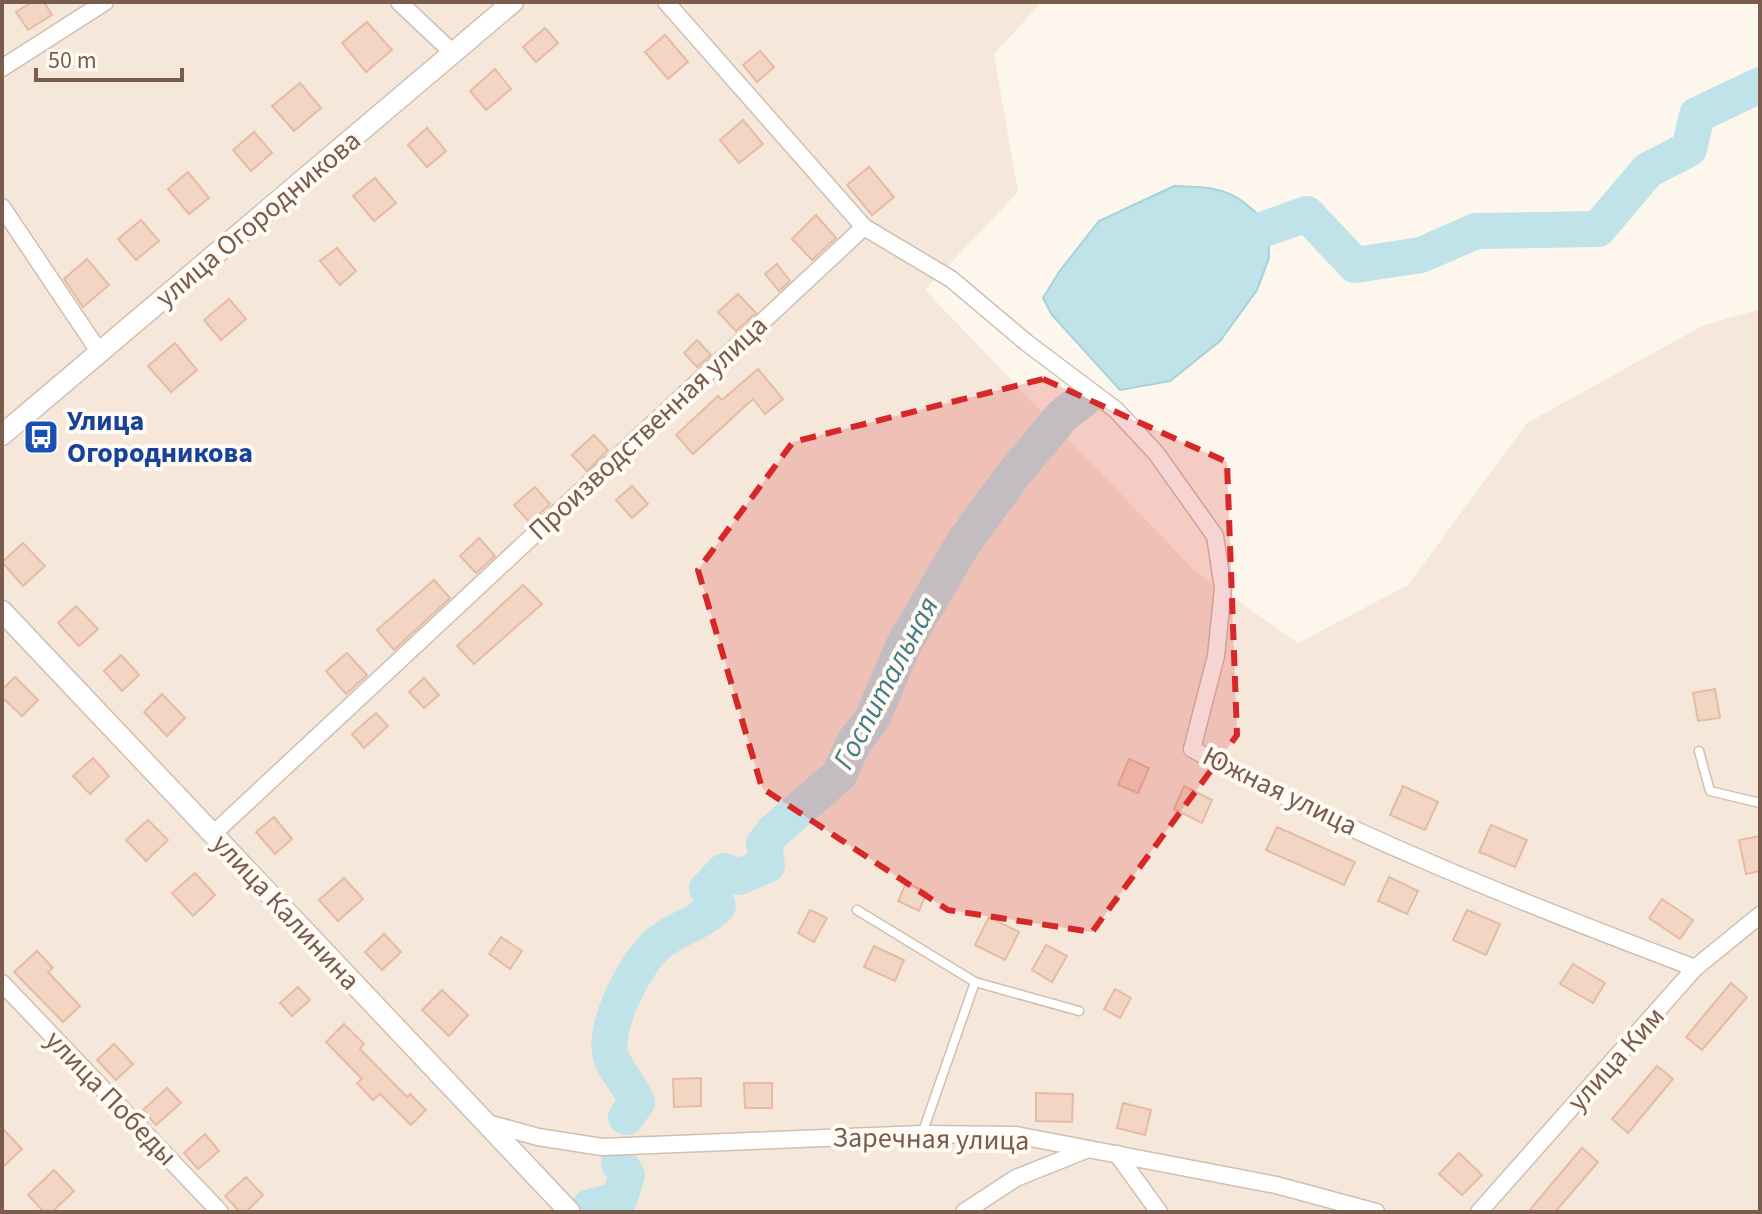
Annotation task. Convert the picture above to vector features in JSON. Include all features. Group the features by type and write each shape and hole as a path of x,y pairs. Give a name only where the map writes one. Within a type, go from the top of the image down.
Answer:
{"street":[{"path":"2,68 105,2"},
{"path":"399,2 453,53"},
{"name":"улица Огородникова","path":"2,435 513,2"},
{"path":"666,2 864,227"},
{"path":"2,207 100,353"},
{"name":"Производственная улица","path":"213,834 864,227"},
{"name":"Южная улица","path":"864,227 951,279 1027,343 1116,410 1156,453 1215,536 1223,588 1218,642 1192,749 1273,793 1567,920 1695,968"},
{"name":"улица Калинина","path":"2,611 570,1212"},
{"name":"улица Ким","path":"1479,1212 1695,968 1760,915"},
{"name":"улица Победы","path":"2,983 220,1212"},
{"name":"Заречная улица","path":"482,1122 538,1137 602,1147 922,1134 1016,1135 1276,1185 1376,1212"},
{"path":"964,1212 1016,1178 1088,1149"},
{"path":"1117,1154 1159,1212"}],"lane":[{"path":"1699,751 1710,791 1760,803"},
{"path":"857,910 975,982 1079,1011"},
{"path":"922,1134 975,982"}],"highlighted area":[{"path":"1043,379 1227,462 1237,735 1092,932 948,910 762,788 698,570 793,442"}],"shaded area":[{"path":"2,2 1042,2 994,54 1018,192 925,290 1195,571 1298,643 1408,585 1527,423 1702,326 1760,309 1760,1212 2,1212"}],"water":[{"path":"1174,186 1216,189 1236,197 1268,225 1269,258 1257,290 1220,341 1170,381 1120,390 1052,315 1043,298 1099,221"}],"building":[{"path":"32,2 44,2 52,15 28,30 16,12"},
{"path":"367,22 392,50 366,72 342,43"},
{"path":"545,28 558,43 536,62 523,47"},
{"path":"665,35 688,62 668,79 645,52"},
{"path":"760,51 774,67 757,82 743,65"},
{"path":"495,69 511,89 486,110 470,91"},
{"path":"300,83 321,108 294,131 272,106"},
{"path":"743,120 763,144 739,163 720,140"},
{"path":"427,128 446,151 427,167 408,145"},
{"path":"254,132 272,153 251,171 233,150"},
{"path":"869,167 894,197 872,215 847,185"},
{"path":"188,172 209,198 189,214 168,189"},
{"path":"375,178 396,203 374,221 353,196"},
{"path":"816,215 836,238 812,260 792,239"},
{"path":"141,220 159,241 136,260 118,239"},
{"path":"337,248 356,271 340,285 320,261"},
{"path":"87,259 109,285 83,307 64,279"},
{"path":"777,264 790,281 779,291 765,274"},
{"path":"738,294 756,313 736,331 718,312"},
{"path":"229,299 246,319 221,340 204,320"},
{"path":"697,340 711,355 697,367 684,353"},
{"path":"175,343 197,370 171,392 148,366"},
{"path":"758,369 783,399 765,414 753,399 693,454 676,435 718,396 722,400"},
{"path":"594,435 608,450 587,471 572,455"},
{"path":"632,486 648,504 632,518 616,500"},
{"path":"535,487 550,504 530,523 514,505"},
{"path":"479,538 495,556 476,573 460,556"},
{"path":"23,543 45,566 23,586 2,562"},
{"path":"434,580 450,598 394,650 377,630"},
{"path":"523,585 542,604 474,664 457,646"},
{"path":"76,606 98,629 79,646 58,623"},
{"path":"347,653 367,675 346,694 326,671"},
{"path":"121,655 139,675 122,691 104,671"},
{"path":"15,677 38,700 22,716 2,697 2,690"},
{"path":"424,678 439,695 424,708 409,692"},
{"path":"1715,689 1720,718 1698,721 1693,693"},
{"path":"162,694 185,718 167,736 144,712"},
{"path":"376,713 388,726 364,748 352,734"},
{"path":"93,758 109,776 90,794 73,776"},
{"path":"1129,759 1149,768 1138,793 1118,785"},
{"path":"1184,786 1212,800 1202,823 1174,809"},
{"path":"1403,786 1438,802 1425,830 1390,815"},
{"path":"274,817 292,839 275,854 256,832"},
{"path":"148,820 168,840 146,861 126,840"},
{"path":"1491,825 1527,840 1515,867 1479,852"},
{"path":"1277,827 1355,862 1344,885 1266,850"},
{"path":"1760,836 1760,871 1746,874 1739,840"},
{"path":"195,873 215,895 193,916 172,893"},
{"path":"1389,877 1418,891 1407,914 1378,901"},
{"path":"344,878 363,899 338,921 319,900"},
{"path":"906,883 927,892 919,911 898,901"},
{"path":"1662,899 1693,920 1680,939 1649,918"},
{"path":"810,910 827,918 814,942 798,933"},
{"path":"1467,910 1500,924 1486,955 1453,940"},
{"path":"989,917 1019,932 1005,960 975,945"},
{"path":"384,934 401,952 382,970 365,952"},
{"path":"501,937 522,951 510,969 489,954"},
{"path":"1046,945 1067,956 1052,982 1032,970"},
{"path":"874,946 904,960 895,981 864,967"},
{"path":"37,951 53,968 48,972 80,1006 63,1022 14,972"},
{"path":"1573,964 1605,983 1593,1003 1560,984"},
{"path":"1731,983 1747,997 1702,1050 1686,1037"},
{"path":"298,987 310,1000 292,1016 280,1003"},
{"path":"1115,989 1131,998 1120,1018 1104,1009"},
{"path":"442,990 468,1015 449,1036 422,1010"},
{"path":"344,1024 364,1044 360,1049 407,1097 410,1094 426,1110 411,1125 380,1094 373,1100 357,1083 362,1079 326,1042"},
{"path":"114,1044 133,1064 116,1080 97,1060"},
{"path":"1657,1066 1673,1079 1628,1133 1612,1119"},
{"path":"701,1078 701,1106 674,1107 673,1079"},
{"path":"744,1083 772,1083 772,1108 745,1108"},
{"path":"167,1088 181,1103 156,1125 143,1110"},
{"path":"1036,1093 1073,1094 1072,1122 1036,1121"},
{"path":"1123,1103 1151,1110 1145,1135 1117,1128"},
{"path":"2,1128 22,1149 2,1168"},
{"path":"205,1134 219,1151 198,1169 184,1153"},
{"path":"1582,1148 1598,1162 1555,1212 1528,1212"},
{"path":"1459,1153 1482,1175 1462,1195 1439,1174"},
{"path":"54,1170 74,1191 52,1212 44,1212 28,1195"},
{"path":"246,1177 263,1195 246,1212 240,1212 225,1196"}],"waterway":[{"name":"Госпитальная","path":"1220,245 1307,214 1355,265 1421,255 1476,231 1598,229 1648,170 1689,149 1697,115 1760,85"},
{"name":"Госпитальная","path":"626,1117 637,1102 612,1059 610,1040 617,1009 632,977 660,942 718,906 707,889 724,871 739,877 767,865 764,844 772,833 839,775 854,742 872,719 904,644 964,542 1013,475 1062,416 1083,400"},
{"name":"Госпитальная","path":"590,1207 619,1200 627,1175 619,1163"}],"place":[{"name":"Улица Огородникова","path":"41,437"}]}
